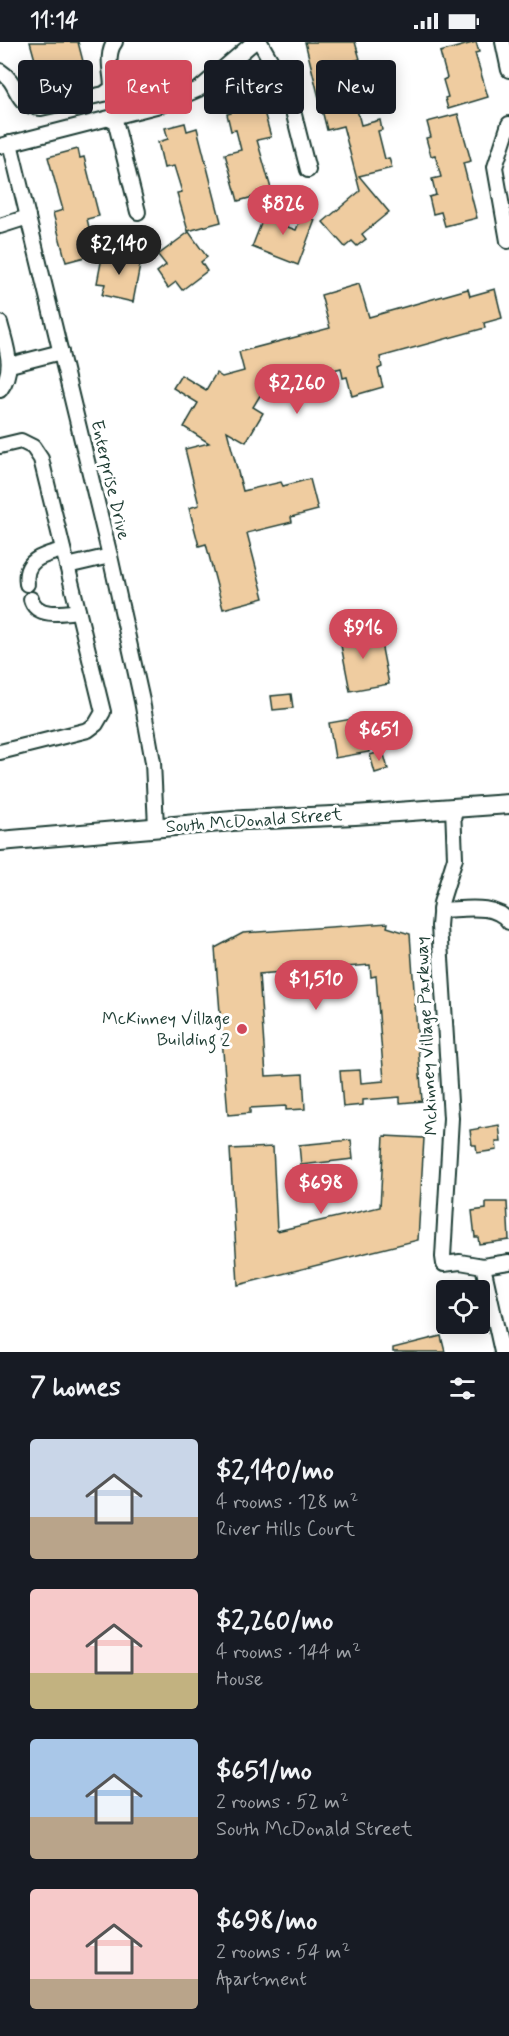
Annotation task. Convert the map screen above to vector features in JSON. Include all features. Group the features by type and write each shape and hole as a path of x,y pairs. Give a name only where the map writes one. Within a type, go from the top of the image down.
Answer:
{"main road":[{"name":"South McDonald Street","path":"0,841 156,827 509,804"}],"street":[{"path":"0,71 14,83 24,104 31,107 41,108 104,94 112,88 110,59 111,47 115,42"},
{"path":"5,145 164,104 199,89 254,42"},
{"path":"260,42 288,91 309,170"},
{"path":"503,42 509,70"},
{"path":"114,116 138,212"},
{"path":"508,241 495,167 509,124"},
{"name":"Enterprise Drive","path":"5,145 28,217 110,556 153,762 156,827"},
{"path":"0,226 28,217"},
{"path":"0,323 10,365 8,378 0,390"},
{"path":"10,365 61,352"},
{"path":"0,446 21,441 33,447 41,459 103,712 96,724 88,730 0,752"},
{"path":"27,584 27,568 33,560 42,555 63,550"},
{"path":"67,566 110,556"},
{"path":"31,599 32,604 39,610 49,613 78,611"},
{"name":"Mckinney Village Parkway","path":"453,808 455,858 440,910 439,938 451,1118 442,1252 444,1264 460,1262 483,1266"},
{"path":"440,910 489,909 500,913 509,922"},
{"path":"502,1352 483,1266 509,1262"}],"building":[{"path":"30,42 78,42 83,60 35,60"},
{"path":"305,42 355,42 360,59 316,60 316,86"},
{"path":"476,42 479,52 475,53 488,97 448,109 445,98 448,97 443,80 447,78 440,52"},
{"path":"227,114 265,114 271,137 257,140 272,192 238,201 225,154 241,150 236,130 231,131"},
{"path":"323,114 358,114 361,125 380,120 382,130 378,131 385,159 389,158 392,168 359,176 389,212 362,234 366,239 357,246 352,241 345,247 323,222 360,191 343,126 327,130"},
{"path":"458,114 471,161 463,163 477,218 445,226 441,212 433,214 429,197 436,195 432,179 441,177 435,155 431,156 426,138 431,137 427,122"},
{"path":"185,123 187,131 197,128 221,222 188,231 177,193 182,192 174,166 164,168 158,142 168,139 165,128"},
{"path":"78,149 80,158 84,157 99,216 87,219 92,240 104,236 108,251 66,262 53,213 63,210 48,157"},
{"path":"269,203 283,208 277,223 296,230 302,215 315,220 298,265 252,247"},
{"path":"189,232 207,257 201,262 207,271 182,290 176,282 168,288 157,272 166,265 158,255"},
{"path":"103,252 141,260 133,302 102,295 105,284 97,283"},
{"path":"359,284 369,317 468,289 470,296 495,289 502,318 484,323 485,328 380,357 382,367 378,369 383,387 352,396 347,377 343,378 341,368 264,389 253,407 263,413 246,442 227,431 243,491 281,482 283,486 310,479 318,510 291,517 292,522 247,533 264,598 223,609 206,544 199,546 189,508 199,505 185,449 209,443 184,427 198,403 173,388 181,375 206,390 216,373 222,377 244,371 239,352 330,328 321,295"},
{"path":"354,627 356,637 379,633 389,684 350,691 338,630"},
{"path":"291,694 293,708 273,710 271,696"},
{"path":"363,717 369,752 335,758 329,723"},
{"path":"402,720 408,740 392,745 386,725"},
{"path":"383,751 388,769 375,773 370,755"},
{"name":"McKinney Village Building 2","path":"388,923 387,927 410,934 422,1101 400,1103 400,1097 363,1100 363,1105 343,1107 340,1071 360,1070 361,1083 384,1081 376,976 371,977 370,965 259,974 266,1076 303,1074 305,1109 286,1110 286,1106 250,1108 250,1113 228,1115 215,948 243,933"},
{"path":"499,1125 501,1142 496,1142 497,1150 477,1153 476,1145 472,1145 470,1130"},
{"path":"384,1136 424,1138 418,1240 238,1285 230,1149 273,1147 277,1231 380,1207"},
{"path":"351,1140 353,1159 301,1165 299,1145"},
{"path":"486,1202 507,1202 509,1240 479,1244 478,1237 475,1237 472,1211 486,1209"},
{"path":"441,1336 445,1352 393,1352 393,1348"}],"place":[{"name":"McKinney Village Building 2","path":"242,1029"}]}
